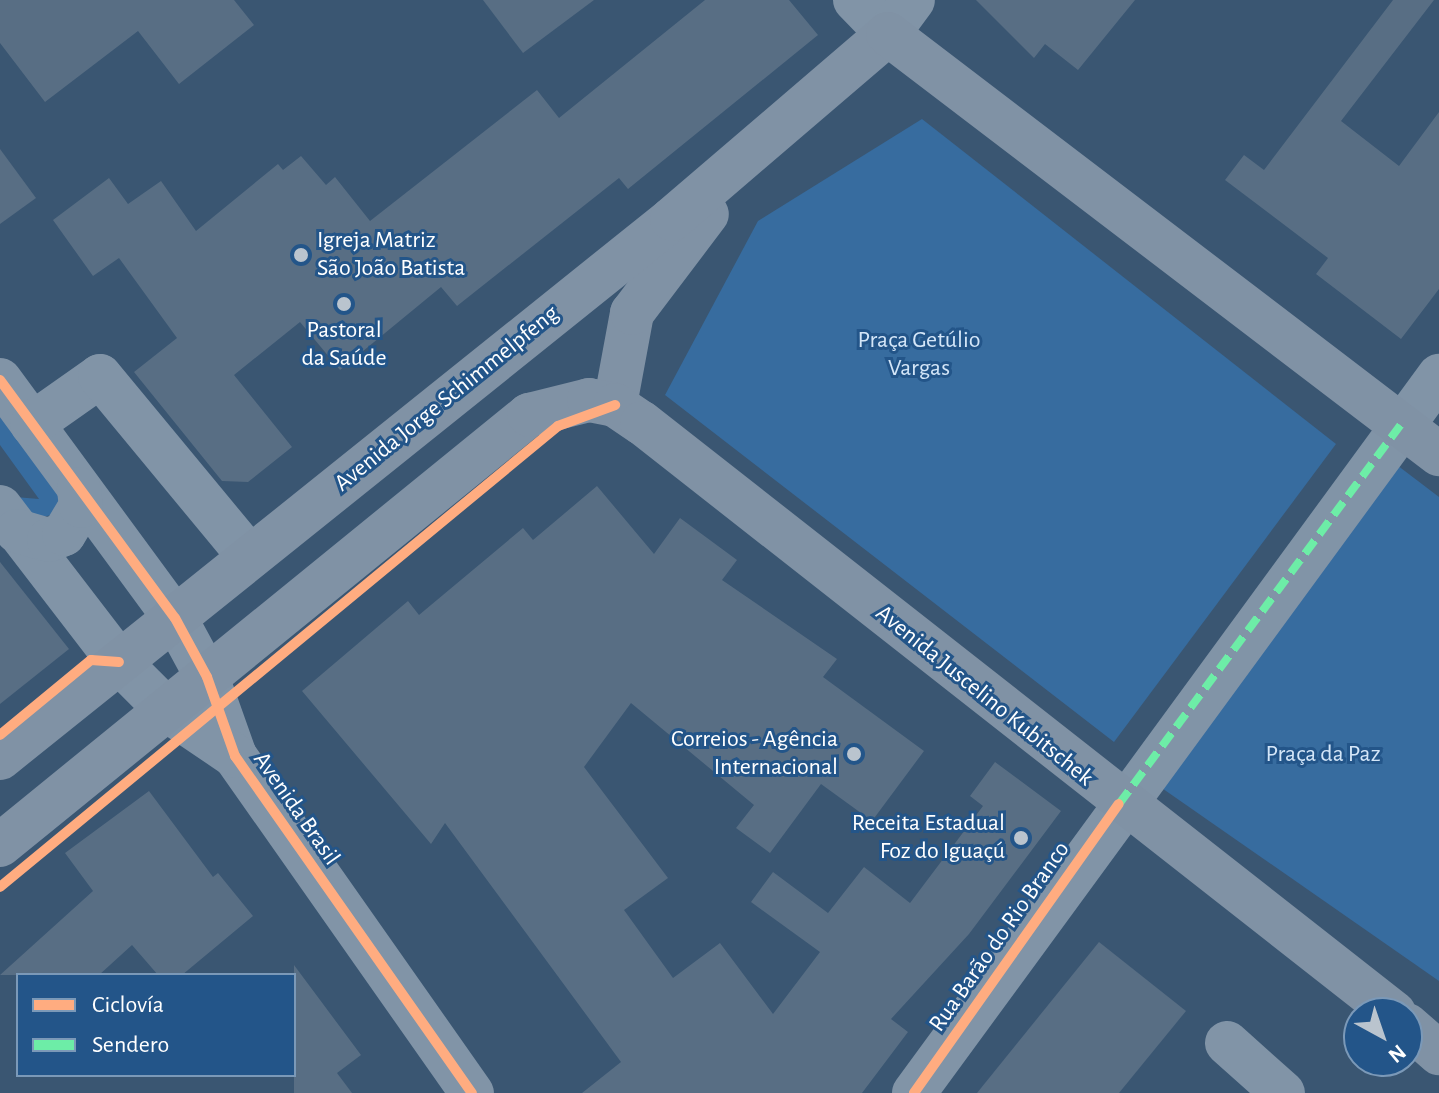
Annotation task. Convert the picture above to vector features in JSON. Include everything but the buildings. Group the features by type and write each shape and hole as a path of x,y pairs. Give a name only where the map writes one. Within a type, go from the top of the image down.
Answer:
{"main road":[{"name":"Avenida Jorge Schimmelpfeng","path":"0,758 771,133 900,17"},
{"path":"900,17 1439,454"},
{"path":"0,845 529,415 560,403 615,405 632,313 771,133"},
{"name":"Avenida Juscelino Kubitschek","path":"615,405 1119,804 1329,955 1376,997"},
{"path":"1423,1039 1439,1053"}],"street":[{"path":"855,0 900,17"},
{"path":"32,424 100,376 250,557"},
{"name":"Rua Barão do Rio Branco","path":"914,1093 1119,804 1439,376"},
{"name":"Avenida Brasil","path":"0,380 175,618 207,677 235,756 472,1093"},
{"path":"8,519 49,540 64,534 79,514 79,489"},
{"name":"Avenida Brasil","path":"8,519 119,662 167,710 235,756"},
{"path":"1227,1043 1283,1093"}],"green space":[{"name":"Praça Getúlio Vargas","path":"922,119 1336,444 1114,742 665,395 758,221"},
{"path":"0,408 61,497 52,515 36,518 15,497 39,499 0,445"},
{"name":"Praça da Paz","path":"1393,462 1439,497 1439,981 1156,784"}],"marked path":[{"path":"1119,804 1400,425"}],"cycle path":[{"path":"0,380 175,618 207,677 235,756 472,1093"},
{"path":"0,887 558,426 615,405"},
{"path":"0,735 91,660 119,662"},
{"path":"914,1093 1119,804"}],"place":[{"name":"Igreja Matriz São João Batista","path":"301,255"},
{"name":"Pastoral da Saúde","path":"344,304"},
{"name":"Correios - Agência Internacional","path":"854,754"},
{"name":"Receita Estadual Foz do Iguaçú","path":"1021,838"}]}
